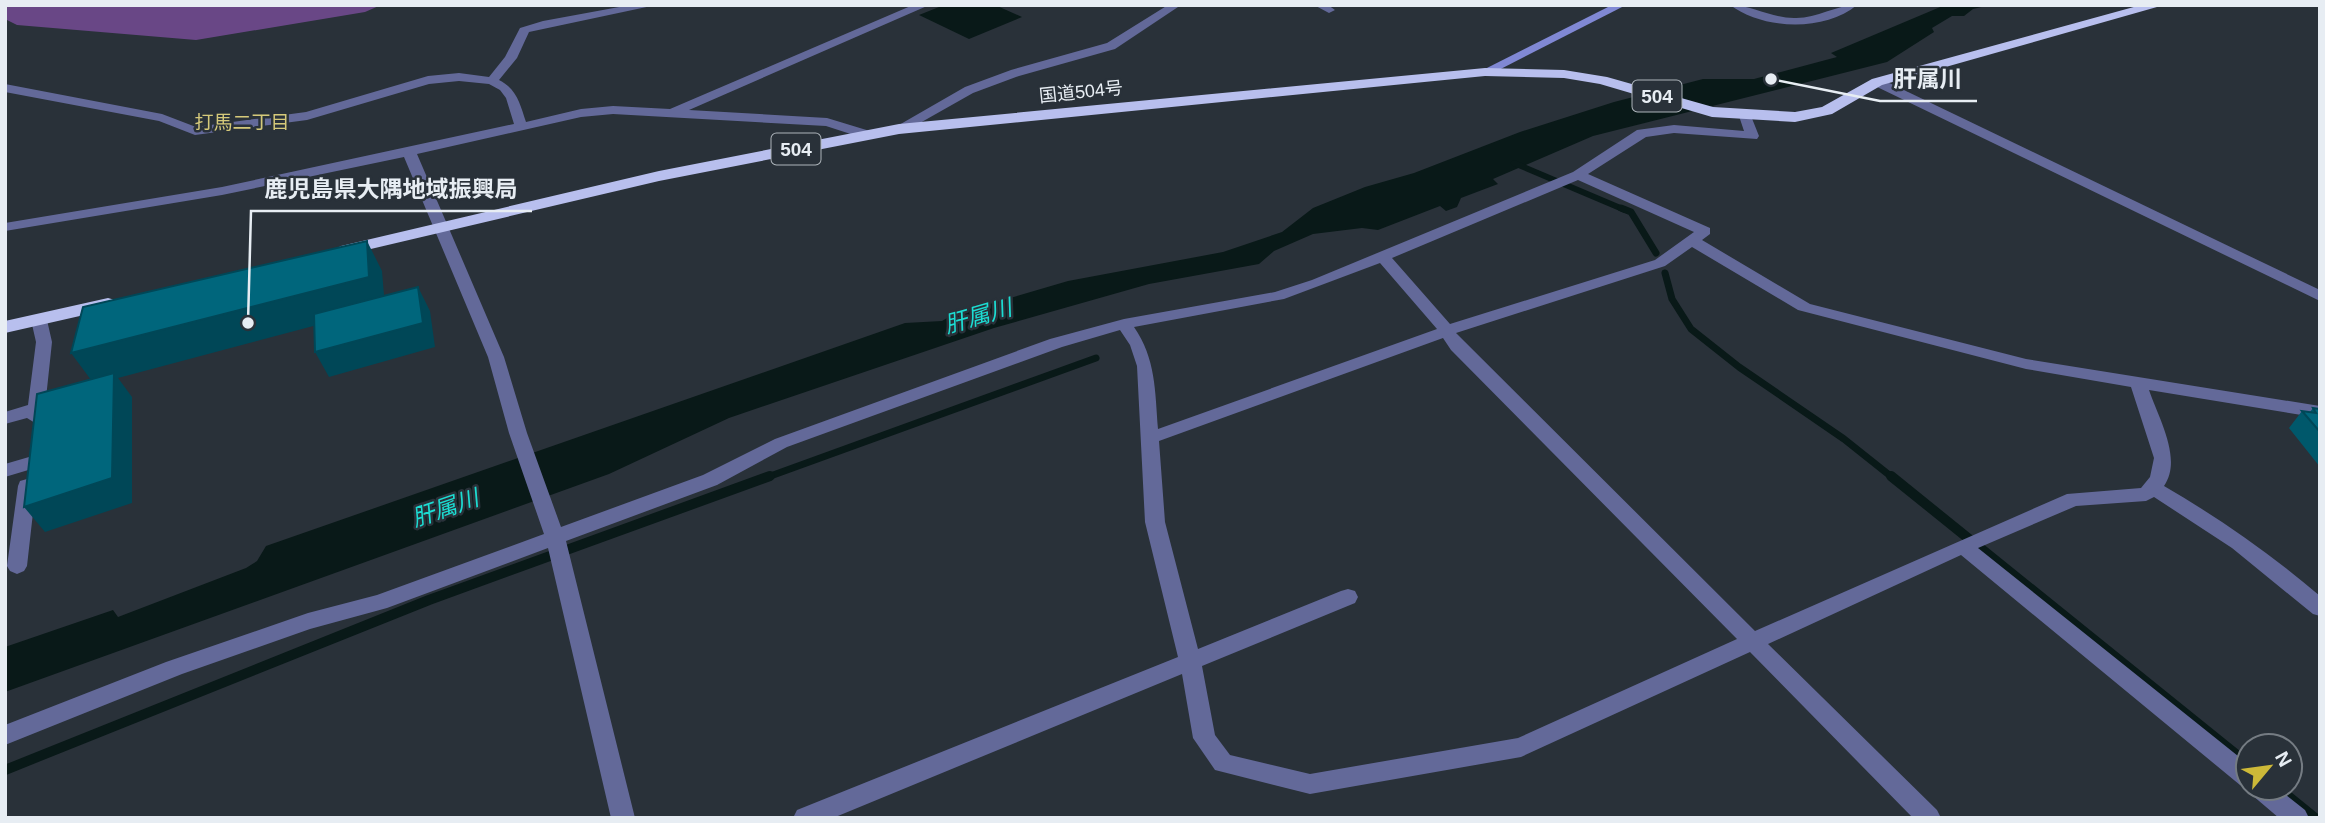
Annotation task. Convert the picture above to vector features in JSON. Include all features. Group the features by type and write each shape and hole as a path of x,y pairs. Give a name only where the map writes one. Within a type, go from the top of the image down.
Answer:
{"highway":[{"name":"国道504号","path":"320,256 659,176 899,129 1485,72 1539,72 1602,80 1712,112 1795,117 1827,111 1877,82 2157,5"},
{"path":"5,327 131,299"}],"street":[{"path":"492,80 511,58 524,30 543,24 651,5"},
{"path":"899,129 969,90 1015,73 1111,46 1176,5"},
{"path":"1485,72 1621,5"},
{"path":"1735,5 1786,23 1801,24 1852,5"},
{"path":"666,115 920,6"},
{"path":"5,88 162,118 195,131 307,116 428,80 459,77 492,80 504,87 512,97 521,127"},
{"path":"1877,82 2320,296"},
{"path":"5,227 96,215 263,184 581,113 613,110 827,122 868,135"},
{"path":"5,735 174,668 308,621 380,602 551,529 710,480 794,438 1056,343 1124,324 1278,296 1578,175 1642,133 1674,129 1752,136 1745,116"},
{"path":"409,152 496,357 518,433 551,529 623,818"},
{"path":"1150,438 1446,331 1660,263 1694,242 1705,231 1578,175"},
{"path":"1694,242 1804,307 2026,364 2320,412"},
{"path":"1382,256 1467,356 1929,818"},
{"path":"17,566 44,342 39,320"},
{"path":"1124,324 1138,345 1145,366 1155,522 1190,661 1204,738 1223,763 1310,784 1521,747 1990,537 2036,513 2074,499 2146,494 2159,479 2163,458 2138,382"},
{"path":"5,418 36,409"},
{"path":"5,471 31,450"},
{"path":"2151,487 2218,526 2270,563 2320,608"},
{"path":"1964,547 2234,767"},
{"path":"805,818 1348,597"},
{"path":"2277,802 2297,818"}],"shaded area":[{"path":"5,5 381,5 365,12 196,40 17,25 5,19"}],"water":[{"path":"944,5 995,5 1022,17 969,39 919,15"},
{"path":"1945,5 1990,5 1973,9 1964,16 1952,16 1932,28 1934,32 1887,62 1593,136 1493,179 1498,184 1461,198 1457,207 1446,211 1440,206 1378,230 1362,228 1313,234 1274,251 1259,264 1149,284 994,328 729,418 609,474 5,692 5,647 113,610 118,617 246,568 257,561 266,546 905,323 942,321 952,315 1068,281 1223,252 1282,232 1313,208 1365,187 1414,173 1520,132 1614,102 1703,79 1754,79 1837,57 1831,53"}],"building":[{"path":"367,241 369,277 71,353 83,307"},
{"path":"418,287 423,323 315,352 314,314"},
{"path":"114,373 112,478 24,507 37,394"},
{"path":"2313,408 2320,409 2320,432 2302,411 2316,413"}],"waterway":[{"path":"1514,163 1625,210"},
{"path":"1621,208 1631,212 1656,253"},
{"path":"1665,273 1672,299 1691,329 1739,367 1844,439 1893,478"},
{"path":"765,478 1096,358"},
{"path":"5,770 429,600 770,476"},
{"path":"1891,476 2234,753"},
{"path":"2295,802 2315,818"}],"place":[{"name":"肝属川","path":"1771,79"},
{"name":"鹿児島県大隅地域振興局","path":"248,323"}],"district":[{"name":"打馬二丁目","path":"242,122"}]}
